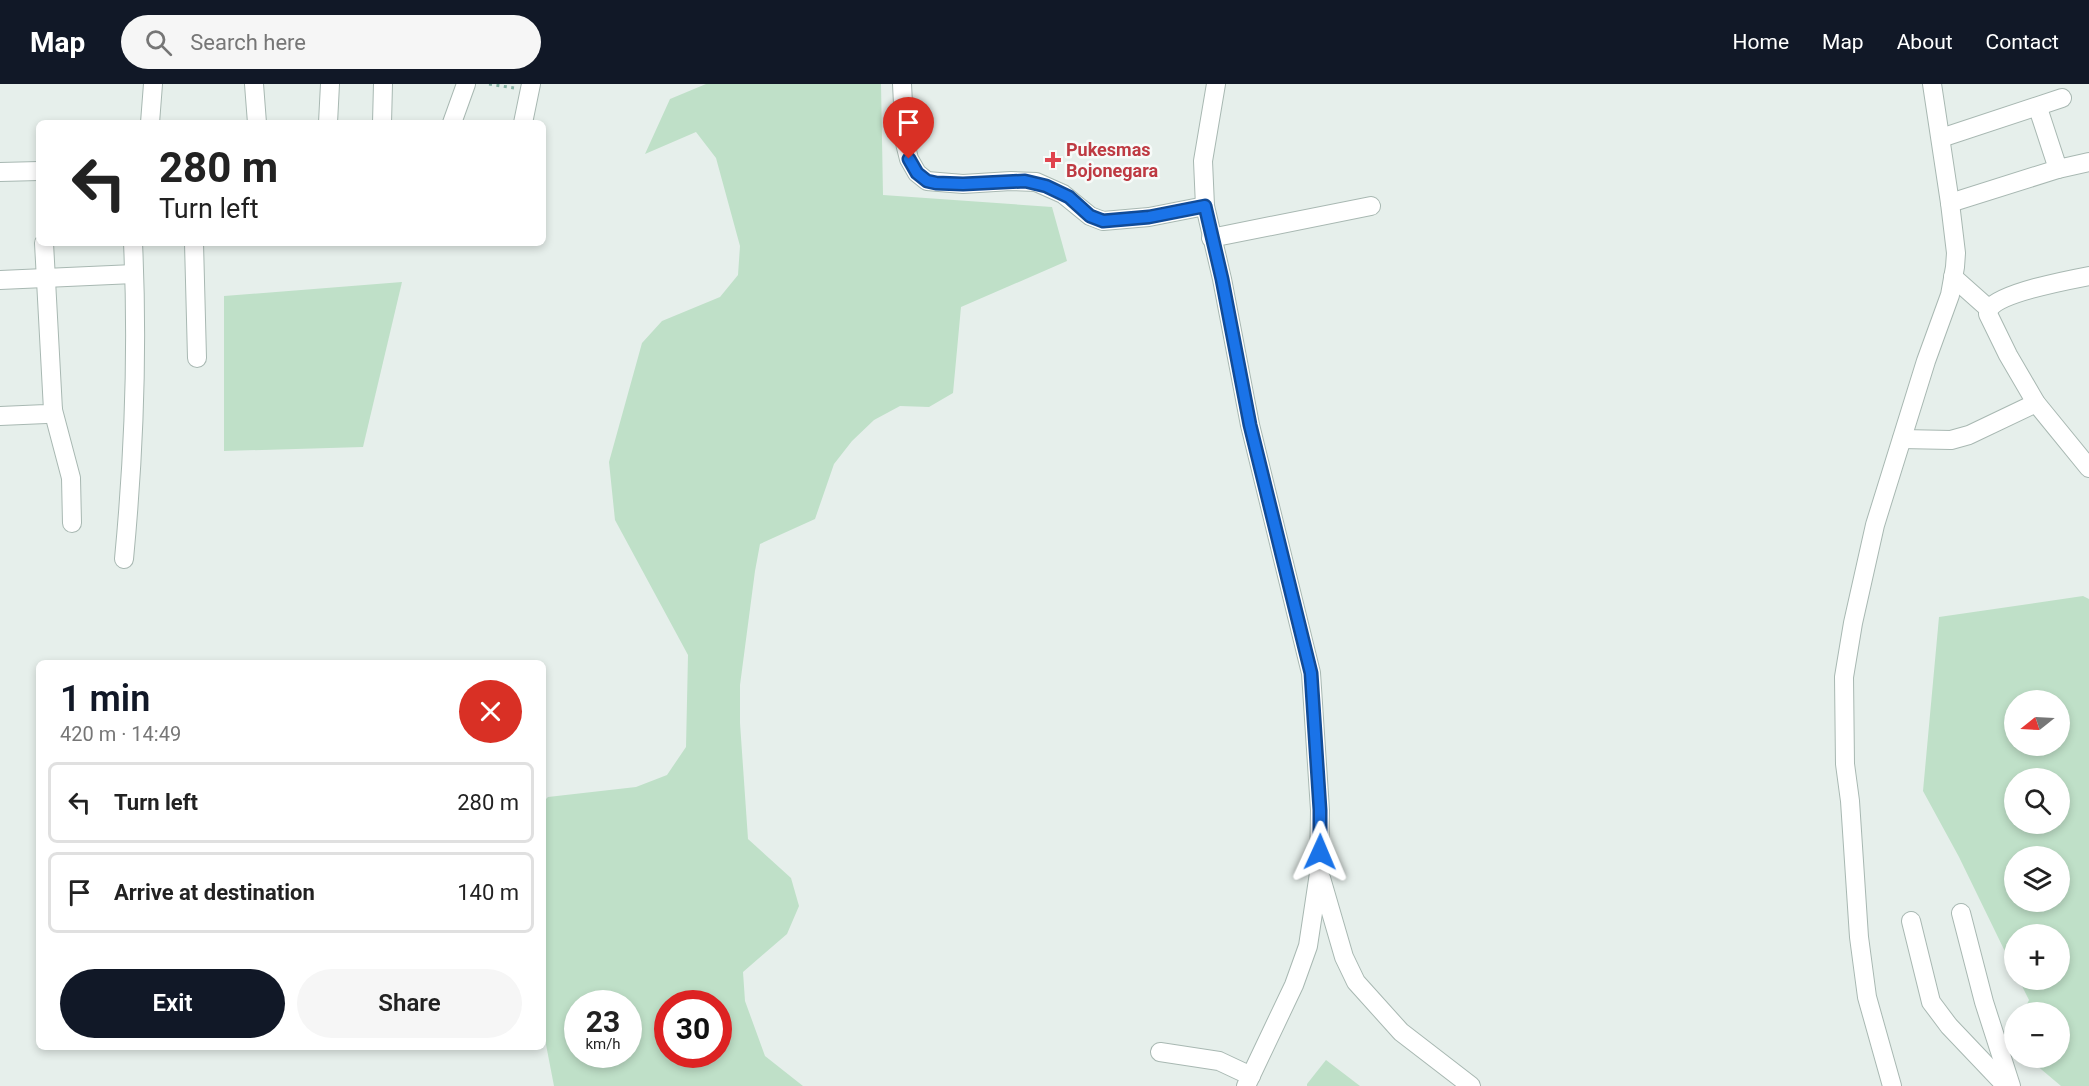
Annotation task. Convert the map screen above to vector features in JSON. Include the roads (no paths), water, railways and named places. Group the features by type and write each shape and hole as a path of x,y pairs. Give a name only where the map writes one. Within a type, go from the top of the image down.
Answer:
{"street":[{"path":"150,120 153,84"},
{"path":"254,84 257,120"},
{"path":"328,120 330,84"},
{"path":"382,120 383,84"},
{"path":"453,120 466,84"},
{"path":"902,84 905,143 909,159 917,173 927,181 963,184 1036,182 1063,194 1090,216 1103,221 1149,217 1205,206"},
{"path":"1160,1052 1219,1061 1249,1081 1294,985 1308,946 1319,873 1320,810 1311,673 1250,425 1222,279 1205,206 1203,161 1216,84"},
{"path":"1892,1086 1868,997 1859,937 1850,801 1845,764 1843,702 1844,677 1853,623 1875,525 1950,295 1953,278 1956,253 1932,84"},
{"path":"524,120 530,88"},
{"path":"1941,138 2038,108 2062,98"},
{"path":"2038,108 2058,169"},
{"path":"1950,203 2058,169 2089,162"},
{"path":"0,172 36,171"},
{"path":"1211,238 1371,206"},
{"path":"44,246 52,410 71,478 72,523"},
{"path":"124,559 132,477 136,369 133,246"},
{"path":"195,246 197,358"},
{"path":"0,280 135,274"},
{"path":"2089,276 2054,282 1997,302 1989,309 1988,314 2008,355 2036,403 2089,468"},
{"path":"1953,278 1989,309"},
{"path":"1902,439 1951,440 1969,435 2036,403"},
{"path":"0,416 46,414 52,410"},
{"path":"1319,873 1344,957 1356,982 1401,1032 1471,1086"},
{"path":"1961,913 2009,1086"},
{"path":"1911,921 1931,1002 1949,1026 2009,1086"}],"place":[{"name":"Pukesmas Bojonegara","path":"1053,160"}]}
